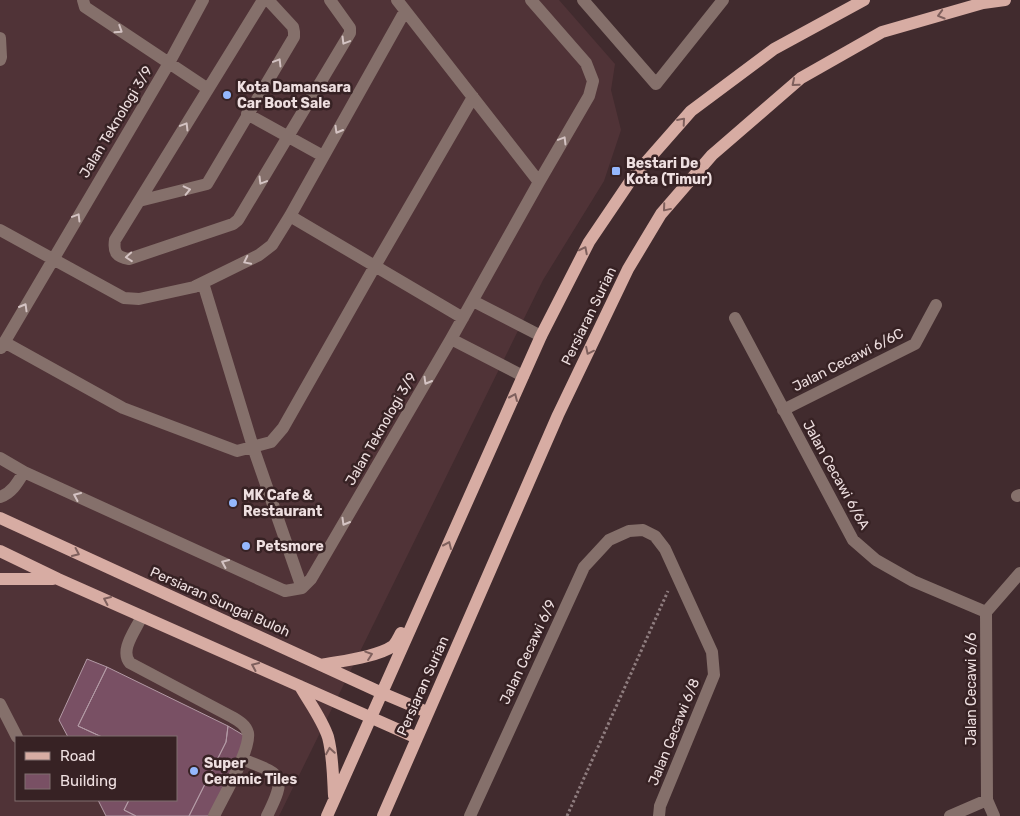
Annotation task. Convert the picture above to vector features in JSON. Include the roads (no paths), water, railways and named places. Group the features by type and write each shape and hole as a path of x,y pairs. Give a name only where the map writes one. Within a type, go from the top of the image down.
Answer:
{"main road":[{"path":"327,816 541,336 589,242 633,177 691,111 774,49 864,0"},
{"name":"Persiaran Surian","path":"383,816 558,415 628,269 661,214 712,155 800,78 882,32 983,3 1005,0"},
{"name":"Persiaran Sungai Buloh","path":"0,518 382,693 428,712"},
{"path":"0,551 58,579 416,738"},
{"path":"0,579 58,579"},
{"path":"321,664 361,658 394,645 428,590"},
{"path":"300,686 326,731 332,758 334,800"}],"street":[{"path":"83,0 85,8 208,89"},
{"name":"Jalan Teknologi 3/9","path":"2,346 203,0"},
{"path":"263,0 115,240 115,254 120,258 129,259 234,224 238,220 350,33 350,28 330,0"},
{"path":"139,201 207,184 294,37 293,27 268,0"},
{"path":"397,0 538,182"},
{"name":"Jalan Teknologi 3/9","path":"302,588 311,579 451,339 538,182 589,96 593,80 586,63 531,0"},
{"path":"583,0 656,84 722,0"},
{"path":"0,230 124,298 139,299 194,287 259,255 272,245 290,216 405,11"},
{"path":"0,38 0,60"},
{"path":"2,346 123,408 237,451 270,442 283,428 473,97"},
{"path":"248,114 323,156"},
{"path":"290,216 463,318"},
{"path":"0,458 24,472 285,591 302,588 253,447 203,282"},
{"path":"473,301 541,336"},
{"name":"Jalan Cecawi 6/6C","path":"783,410 915,344 936,306"},
{"name":"Jalan Cecawi 6/6A","path":"735,318 853,540 876,560 913,581 986,612"},
{"path":"451,339 523,376"},
{"path":"0,497 13,488 24,472"},
{"name":"Jalan Cecawi 6/8","path":"643,530 655,536 665,549 712,652 714,675 660,806 659,816"},
{"name":"Jalan Cecawi 6/9","path":"470,816 584,567 609,540 629,531 643,530"},
{"path":"986,612 1020,574"},
{"name":"Jalan Cecawi 6/6","path":"986,612 987,800 994,816"},
{"path":"142,616 125,651 126,658 130,663 232,717 243,724 248,734 242,759 214,816"},
{"path":"0,704 16,736"},
{"path":"242,759 275,773 278,779 277,795 267,816"},
{"path":"950,816 987,800"}],"place":[{"name":"Kota Damansara Car Boot Sale","path":"227,95"},
{"name":"Bestari De Kota (Timur)","path":"616,171"},
{"name":"MK Cafe & Restaurant","path":"233,503"},
{"name":"Petsmore","path":"246,546"},
{"name":"Super Ceramic Tiles","path":"194,771"}]}
